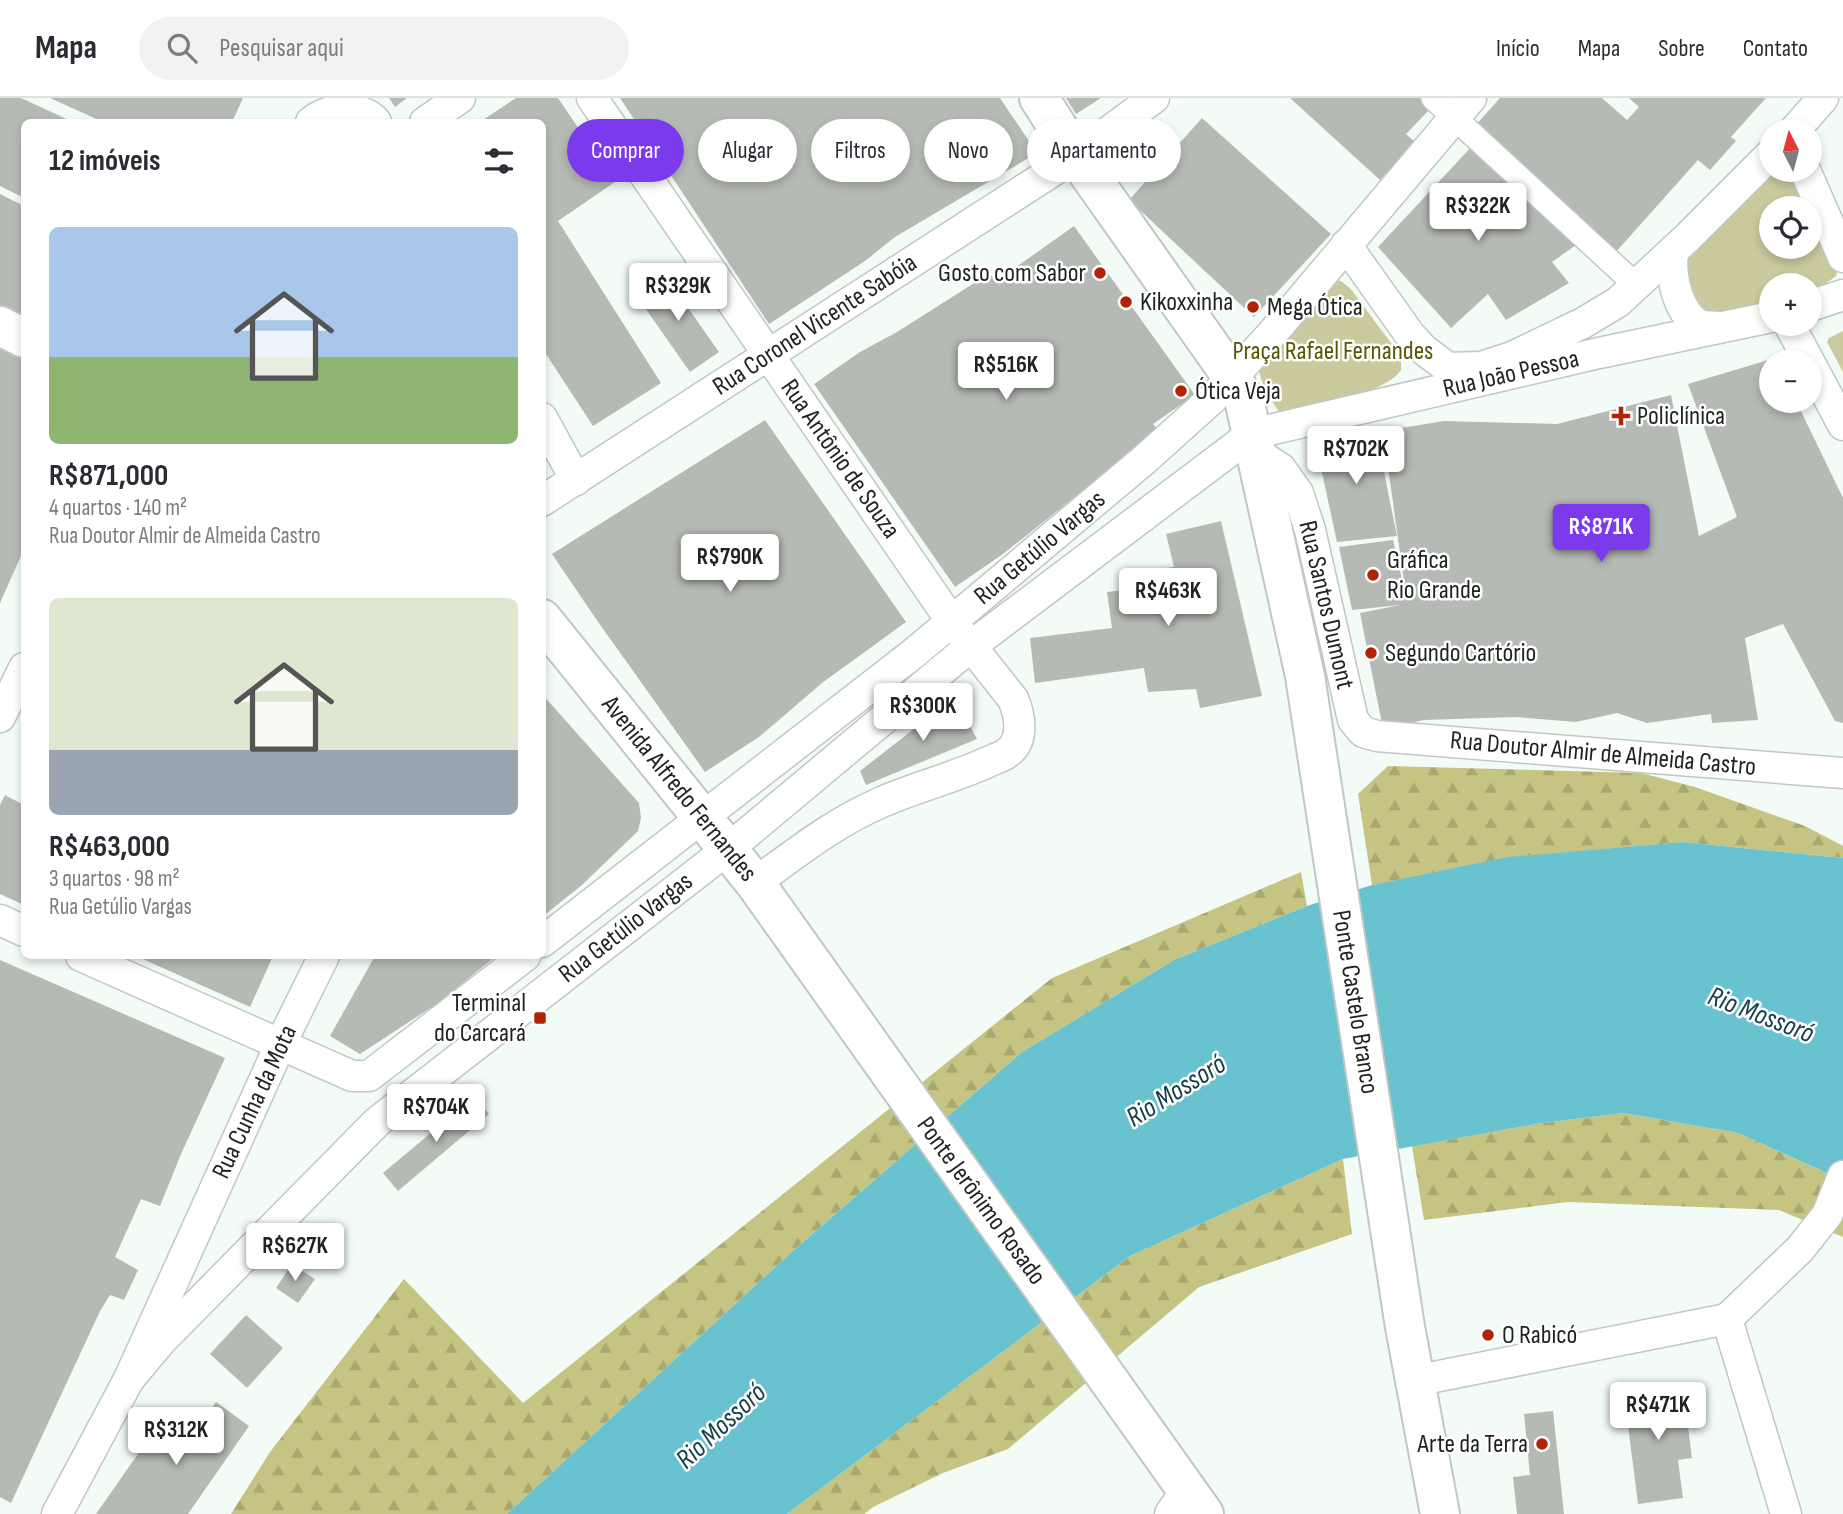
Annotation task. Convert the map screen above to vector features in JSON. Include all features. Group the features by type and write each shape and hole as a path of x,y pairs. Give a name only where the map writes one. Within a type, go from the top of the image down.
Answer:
{"main road":[{"name":"Rua Santos Dumont","path":"1039,98 1052,119"},
{"name":"Rua Santos Dumont","path":"1094,182 1244,399 1305,676"},
{"path":"0,326 21,336"},
{"name":"Avenida Alfredo Fernandes","path":"546,624 755,883 810,963"},
{"name":"Ponte Castelo Branco","path":"1305,676 1405,1327 1440,1514"},
{"name":"Ponte Jerônimo Rosado","path":"810,963 1152,1438 1187,1506"}],"street":[{"path":"296,119 306,98"},
{"path":"429,119 460,98"},
{"name":"Rua Antônio de Souza","path":"592,98 952,622 1013,699 1018,712 1018,739 1008,753 966,772 885,800 827,830"},
{"name":"Rua Coronel Vicente Sabóia","path":"1126,119 1154,98"},
{"path":"1805,119 1823,98"},
{"path":"1453,105 1637,286"},
{"name":"Rua Getúlio Vargas","path":"546,939 952,622 1144,460 1232,379 1346,245 1453,105"},
{"path":"315,119 336,111 355,110 374,119"},
{"path":"1346,245 1410,335 1429,354 1447,368 1481,367 1512,357 1602,313 1637,286 1759,166"},
{"name":"Rua Coronel Vicente Sabóia","path":"546,499 1036,182"},
{"path":"1810,182 1843,257"},
{"path":"1673,251 1671,271 1685,310 1701,326 1724,327"},
{"path":"1822,302 1843,295"},
{"name":"Rua João Pessoa","path":"1254,443 1599,353 1759,320"},
{"path":"1795,336 1843,425"},
{"path":"546,425 576,480"},
{"name":"Rua Getúlio Vargas","path":"129,1379 161,1341 377,1122 728,849 971,646 1254,443"},
{"name":"Rua Santos Dumont","path":"1254,443 1281,469 1298,493 1310,530 1353,720 1363,732"},
{"path":"0,717 21,674"},
{"name":"Rua Doutor Almir de Almeida Castro","path":"1363,732 1377,736 1843,773"},
{"path":"755,883 827,830 788,798"},
{"path":"0,920 21,930"},
{"path":"88,959 281,1043"},
{"name":"Rua Cunha da Mota","path":"57,1514 129,1379 281,1043 323,959"},
{"name":"Rua Getúlio Vargas","path":"281,1043 352,1076 369,1076 521,959"},
{"path":"1414,1381 1727,1319 1800,1250 1827,1215 1843,1176"},
{"path":"1727,1319 1786,1514"}],"green space":[{"path":"1760,182 1800,182 1806,196 1759,196 1759,259 1822,259 1822,236 1837,273 1822,286 1822,273 1759,273 1759,306 1735,314 1712,317 1692,291 1685,258"},
{"name":"Praça Rafael Fernandes","path":"1334,280 1341,281 1350,288 1397,351 1401,370 1392,379 1363,393 1280,413 1263,384 1259,365"},
{"path":"1843,331 1843,372 1827,342 1829,338"},
{"path":"1388,766 1641,773 1695,787 1805,826 1843,846 1843,858 1683,842 1515,857 1372,885 1358,794"},
{"path":"1301,872 1307,906 1174,960 1022,1052 794,1250 507,1514 231,1514 270,1452 404,1279 523,1403 1052,978"},
{"path":"1623,1113 1738,1133 1843,1180 1843,1237 1779,1210 1568,1202 1424,1220 1412,1146 1536,1124"},
{"path":"1343,1159 1352,1234 1199,1287 1008,1449 943,1473 864,1514 787,1514 1130,1256"}],"water":[{"name":"Rio Mossoró","path":"1683,842 1843,858 1843,1180 1738,1133 1623,1113 1536,1124 1343,1159 1130,1256 787,1514 507,1514 794,1250 1022,1052 1174,960 1307,906 1372,885 1508,857"}],"building":[{"path":"0,98 21,98 66,119 21,119 21,196 0,186"},
{"path":"50,98 243,98 233,119 96,119"},
{"path":"389,98 407,98 395,107"},
{"path":"516,98 558,98 572,119 567,119 567,182 615,182 558,221 661,383 593,426 546,354 546,119 484,119"},
{"path":"620,98 1000,98 1027,138 1027,159 1013,167 1013,119 924,119 924,182 988,182 895,237 865,261 769,324 675,182 684,182 684,119 634,119"},
{"path":"1066,98 1101,98 1076,114"},
{"path":"1290,98 1420,98 1431,108 1406,134 1415,142 1380,180"},
{"path":"1500,98 1602,98 1627,120 1639,107 1629,98 1766,98 1731,137 1736,141 1710,170 1698,160 1615,253 1474,127"},
{"path":"1202,118 1331,234 1254,317 1129,200 1145,182 1181,182 1181,142"},
{"path":"1474,144 1576,245 1552,262 1569,283 1506,320 1488,294 1451,328 1378,247"},
{"path":"0,194 21,204 21,322 0,312"},
{"path":"1074,226 1195,395 1153,424 1161,433 1003,554 955,587 814,384 860,352 897,332 990,273 995,282"},
{"path":"665,275 719,352 690,372 636,295"},
{"path":"0,326 21,336 21,556 0,603"},
{"path":"1759,363 1759,413 1802,413 1843,498 1843,723 1835,721 1783,624 1745,638 1758,720 1712,723 1711,714 1647,723 1617,713 1576,722 1516,717 1424,720 1383,729 1360,613 1400,605 1352,610 1339,547 1393,540 1406,596 1383,431 1444,421 1557,424 1671,395 1699,536 1737,517 1688,384"},
{"path":"765,420 906,622 822,683 759,737 705,772 552,554"},
{"path":"1375,428 1397,536 1337,542 1315,440"},
{"path":"1221,521 1262,696 1200,708 1196,689 1148,692 1144,668 1035,683 1030,638 1112,628 1107,592 1132,589 1129,572 1174,567 1166,534"},
{"path":"955,697 977,739 866,785 860,771"},
{"path":"546,698 639,803 641,818 638,831 582,885 546,914"},
{"path":"5,795 21,803 21,904 0,894 0,805"},
{"path":"143,959 272,959 250,1007"},
{"path":"373,959 492,959 438,1003 360,1054 330,1036"},
{"path":"0,960 225,1058 160,1206 141,1199 115,1257 138,1270 124,1300 110,1295 100,1311 11,1503 0,1497"},
{"path":"474,1097 489,1114 398,1191 383,1173"},
{"path":"292,1264 315,1279 298,1303 276,1288"},
{"path":"246,1315 283,1348 247,1388 210,1354"},
{"path":"1683,1387 1692,1458 1678,1460 1683,1498 1638,1504 1624,1394"},
{"path":"216,1402 249,1426 188,1514 96,1514 163,1418 191,1438"},
{"name":"Arte da Terra","path":"1553,1411 1564,1514 1517,1514 1513,1477 1530,1475 1524,1414"}],"place":[{"name":"Gosto com Sabor","path":"1100,273"},
{"name":"Kikoxxinha","path":"1126,302"},
{"name":"Mega Ótica","path":"1253,307"},
{"name":"Ótica Veja","path":"1181,391"},
{"name":"Policlínica","path":"1621,416"},
{"name":"Gráfica Rio Grande","path":"1373,575"},
{"name":"Segundo Cartório","path":"1371,653"},
{"name":"Terminal do Carcará","path":"540,1018"},
{"name":"O Rabicó","path":"1488,1335"},
{"name":"Arte da Terra","path":"1542,1444"}]}
